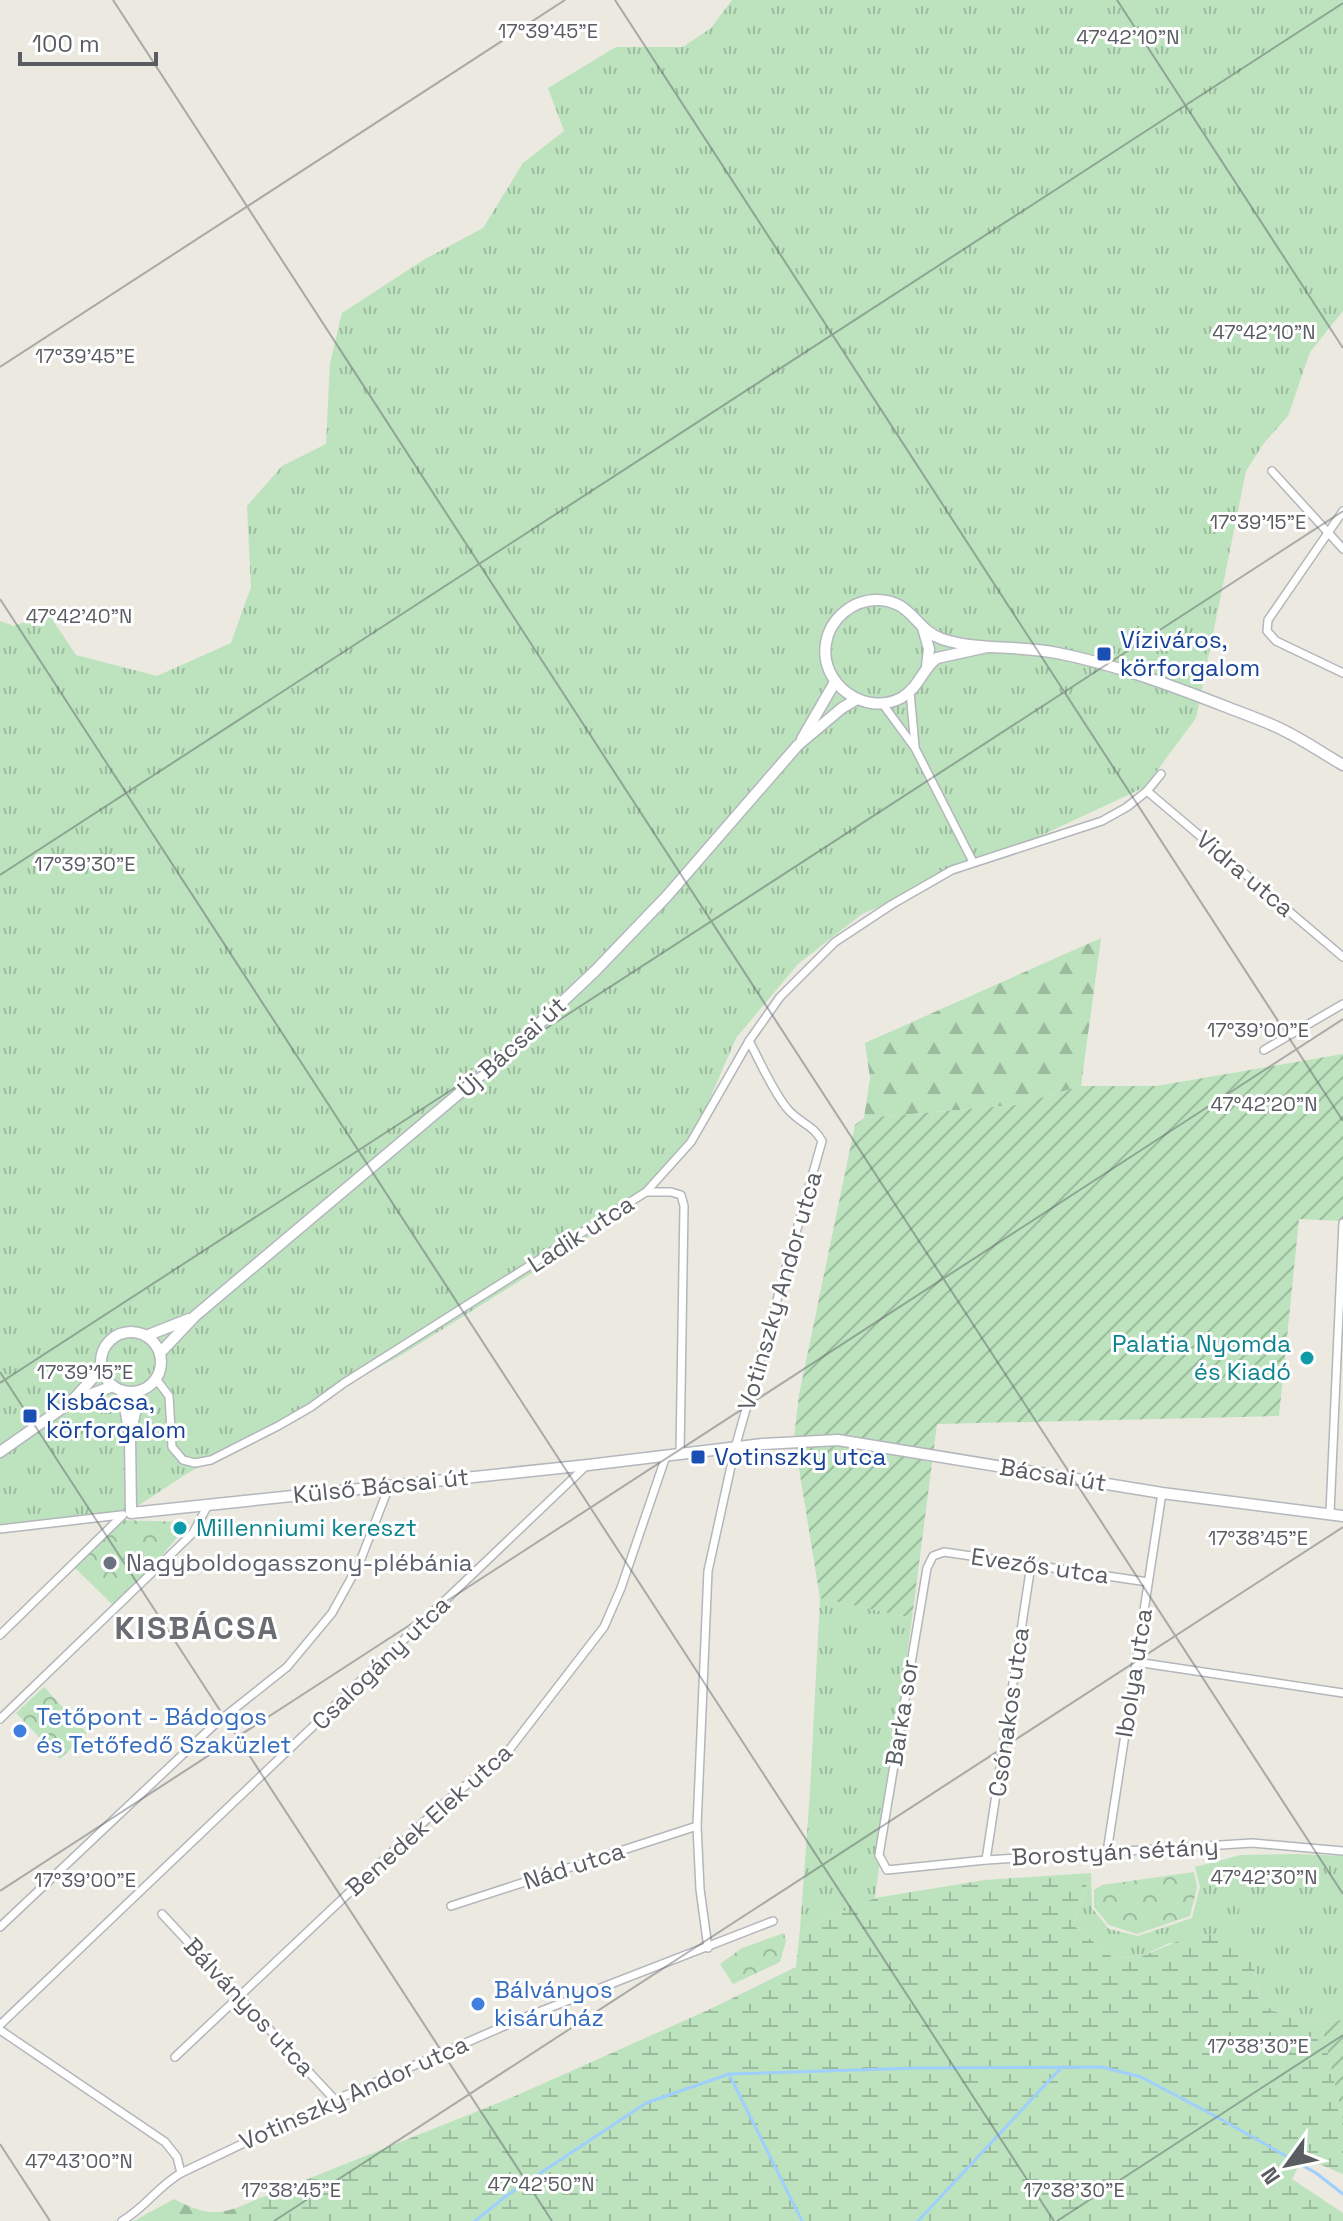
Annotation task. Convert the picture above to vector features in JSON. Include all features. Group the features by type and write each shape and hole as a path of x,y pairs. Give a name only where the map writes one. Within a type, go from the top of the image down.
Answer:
{"street":[{"path":"1272,471 1343,549"},
{"path":"1343,511 1268,620 1267,631 1276,641 1343,673"},
{"path":"987,647 937,658 910,692 897,700 882,703 857,699 835,682 828,667 826,643 836,620 848,609 870,600 887,601 902,606 929,632 945,640 987,647 1055,652 1116,668 1283,730 1343,765"},
{"path":"920,623 929,643 926,669"},
{"name":"Új Bácsai út","path":"798,745 835,682"},
{"path":"910,692 915,748"},
{"name":"Új Bácsai út","path":"160,1353 195,1316 520,1042 667,896 798,745 857,699"},
{"path":"882,703 915,748 973,862"},
{"name":"Ladik utca","path":"156,1379 169,1396 171,1441 175,1452 189,1463 211,1460 311,1407 646,1192 691,1142 749,1041 780,997 835,942 952,870 1102,821 1127,807 1147,791 1161,774"},
{"name":"Vidra utca","path":"1147,791 1343,957"},
{"path":"1264,1050 1343,1004"},
{"name":"Votinszky Andor utca","path":"708,1948 700,1889 697,1826 708,1571 735,1448 822,1141 816,1130 796,1118 784,1105 749,1041"},
{"path":"646,1192 681,1195 684,1206 680,1454"},
{"path":"1330,1513 1343,1223"},
{"name":"Új Bácsai út","path":"0,1452 71,1402 101,1369 103,1349 109,1341 126,1332 146,1336 195,1316"},
{"path":"0,1635 127,1514 130,1435 140,1391 156,1379 160,1370 160,1353 146,1336"},
{"path":"101,1369 117,1389 130,1435"},
{"name":"Új Bácsai út","path":"71,1402 117,1389 140,1391"},
{"name":"Bácsai út","path":"763,1444 838,1440 1162,1493 1343,1516"},
{"name":"Külső Bácsai út","path":"0,1529 763,1444"},
{"name":"Benedek Elek utca","path":"175,2057 443,1804 509,1750 604,1627 621,1588 666,1456"},
{"name":"Csalogány utca","path":"0,2028 588,1465"},
{"path":"0,1927 214,1725 287,1667 332,1613 352,1577 390,1484"},
{"name":"Ibolya utca","path":"1107,1852 1162,1493"},
{"path":"0,1719 193,1533 208,1505"},
{"name":"Evezős utca","path":"933,1556 944,1552 1148,1582"},
{"name":"Barka sor","path":"887,1870 879,1855 927,1568 933,1556"},
{"name":"Csónakos utca","path":"986,1860 1031,1565"},
{"path":"1136,1662 1343,1693"},
{"name":"Nád utca","path":"451,1906 697,1826"},
{"name":"Borostyán sétány","path":"887,1870 986,1860 1252,1843 1343,1851"},
{"name":"Bálványos utca","path":"162,1914 335,2100"},
{"name":"Votinszky Andor utca","path":"122,2221 140,2210 162,2184 181,2173 335,2100 518,2020 773,1921"},
{"path":"0,2028 165,2142 177,2157 181,2173"}],"green space":[{"path":"732,0 1343,0 1343,311 1310,352 1288,416 1264,443 1246,471 1196,718 1145,787 993,858 862,914 798,964 736,1038 699,1124 647,1191 588,1238 403,1354 188,1473 116,1520 0,1531 0,621 14,626 48,613 76,655 157,676 231,643 251,587 247,506 282,466 326,444 330,363 342,313 425,259 483,228 523,163 564,131 548,88 616,47 683,47 711,28"},
{"path":"1101,938 1081,1086 1017,1105 864,1118 870,1078 865,1043"},
{"path":"1343,1054 1343,1221 1299,1219 1279,1416 937,1424 912,1618 820,1598 794,1438 799,1395 855,1125 864,1118 1017,1105 1081,1086 1156,1086"},
{"path":"114,1520 190,1522 117,1609 71,1564"},
{"path":"820,1598 912,1618 875,1898 800,1930 810,1792"},
{"path":"44,1687 87,1733 60,1759 16,1713"},
{"path":"1241,1855 1343,1856 1343,2020 1321,2022 1272,2011 1259,1994 1252,1957 1169,1943 1140,1957 1113,1958 1073,1925 1091,1873 1092,1908 1109,1929 1138,1936 1192,1918 1200,1887 1195,1867"},
{"path":"1194,1872 1197,1887 1190,1916 1137,1934 1109,1925 1094,1907 1094,1890 1102,1885"},
{"path":"1091,1873 1073,1925 1113,1958 1140,1957 1198,1933 1232,1938 1252,1957 1259,1994 1272,2011 1321,2022 1343,2120 1343,2174 1303,2157 1292,2179 1343,2213 1343,2221 241,2221 265,2196 513,2097 706,2011 796,1967 800,1930 875,1898 985,1880"},
{"path":"1242,1895 1297,1902 1293,1932 1237,1924"},
{"path":"784,1933 786,1941 780,1962 733,1984 720,1964 742,1948"},
{"path":"1343,2020 1343,2120 1321,2022"},
{"path":"265,2196 241,2221 134,2221 174,2199 200,2210 220,2212"}],"waterway":[{"path":"475,2221 506,2196 646,2103 729,2074 917,2068 1102,2067 1141,2077 1316,2173 1343,2194"},
{"path":"918,2221 1060,2069"},
{"path":"729,2074 802,2221"}],"place":[{"name":"Víziváros, körforgalom","path":"1104,654"},
{"name":"Palatia Nyomda és Kiadó","path":"1307,1358"},
{"name":"Kisbácsa, körforgalom","path":"30,1416"},
{"name":"Votinszky utca","path":"698,1457"},
{"name":"Millenniumi kereszt","path":"180,1528"},
{"name":"Nagyboldogasszony-plébánia","path":"110,1563"},
{"name":"Tetőpont - Bádogos és Tetőfedő Szaküzlet","path":"20,1731"},
{"name":"Bálványos kisáruház","path":"478,2004"}],"district":[{"name":"KISBÁCSA","path":"197,1628"}]}
